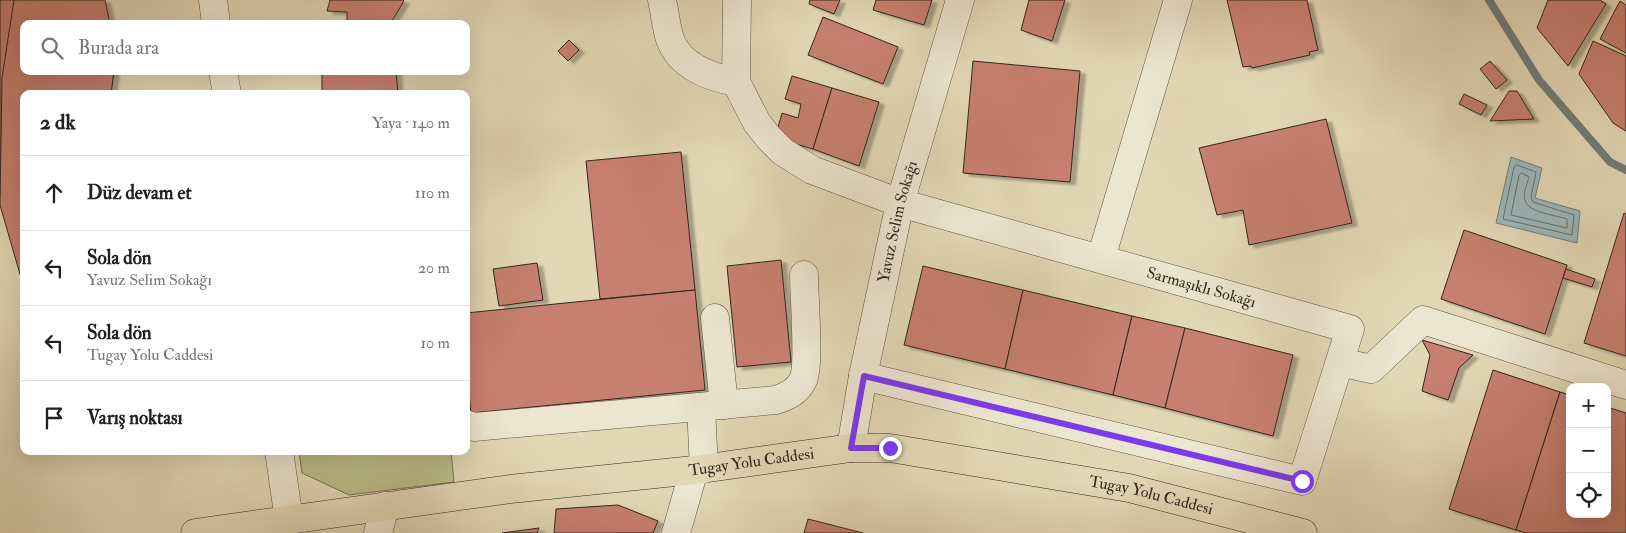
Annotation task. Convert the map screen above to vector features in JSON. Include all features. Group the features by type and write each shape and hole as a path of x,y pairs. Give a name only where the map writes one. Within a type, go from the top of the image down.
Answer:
{"main road":[{"name":"Tugay Yolu Caddesi","path":"195,533 510,489 699,470 851,448 890,448 1129,488 1303,533"}],"street":[{"path":"213,0 216,20"},
{"path":"662,0 670,39 684,60 705,74 736,82 736,0"},
{"name":"Yavuz Selim Sokağı","path":"851,448 900,203 960,0"},
{"path":"1101,258 1178,0"},
{"path":"224,75 225,90"},
{"name":"Sarmaşıklı Sokağı","path":"736,82 757,123 783,152 812,170 900,203 1350,329 1302,481 864,376"},
{"path":"470,426 474,427 713,406 776,400 787,396 802,382 806,373 804,275"},
{"path":"676,533 699,470 713,406 715,318"},
{"path":"1340,362 1371,369 1423,320 1626,384"},
{"path":"280,455 289,520"},
{"path":"378,533 385,506"}],"green space":[{"path":"300,455 451,455 454,482 349,495 302,473"}],"water":[{"path":"1511,157 1542,168 1535,198 1580,211 1577,243 1496,223"}],"building":[{"path":"0,0 67,0 76,20 20,20 20,75 101,75 103,90 20,90 20,202 9,201 0,196"},
{"path":"14,0 105,0 109,20 20,20 20,75 113,75 112,90 20,90 20,274 0,205 2,78"},
{"path":"330,0 404,1 392,20 347,20 347,12 327,11"},
{"path":"810,0 840,0 834,14 809,4"},
{"path":"876,0 932,0 924,25 873,10"},
{"path":"1029,0 1065,0 1052,41 1021,30"},
{"path":"1227,0 1307,0 1318,50 1309,52 1310,55 1252,68 1251,66 1243,67"},
{"path":"1548,0 1600,0 1606,4 1568,66 1537,28"},
{"path":"1620,1 1626,5 1626,53 1600,39"},
{"path":"823,17 898,47 883,84 808,55"},
{"path":"569,40 579,50 568,61 558,51"},
{"path":"1593,41 1626,56 1626,131 1613,123 1579,74"},
{"path":"973,61 1080,71 1070,182 963,173"},
{"path":"1490,61 1507,80 1496,89 1480,69"},
{"path":"322,75 396,75 398,90 322,90"},
{"path":"792,76 832,88 813,149 775,138 782,113 798,118 801,104 785,99"},
{"path":"832,88 879,102 859,166 813,149"},
{"path":"1509,91 1517,91 1534,119 1490,121"},
{"path":"1464,94 1487,105 1481,115 1459,104"},
{"path":"1326,119 1352,223 1249,245 1243,210 1217,215 1199,148"},
{"path":"681,152 695,290 600,299 586,161"},
{"path":"1624,213 1626,214 1626,356 1584,343"},
{"path":"1464,230 1567,265 1545,334 1441,299"},
{"path":"781,260 791,362 737,367 727,266"},
{"path":"537,263 543,300 499,306 493,269"},
{"path":"923,266 1023,290 1005,369 904,345"},
{"path":"1566,269 1595,279 1592,287 1563,278"},
{"path":"695,290 705,390 471,413 470,313"},
{"path":"1023,290 1132,316 1113,395 1005,369"},
{"path":"1132,316 1185,328 1165,408 1113,395"},
{"path":"1185,328 1293,355 1273,436 1165,408"},
{"path":"1422,340 1473,355 1459,368 1448,400 1422,391 1430,355"},
{"path":"1493,370 1560,392 1516,530 1449,509"},
{"path":"1560,392 1566,394 1566,518 1611,518 1611,408 1626,413 1626,533 1526,533 1516,530"},
{"path":"618,505 658,521 653,533 554,533 556,509"},
{"path":"808,519 863,533 804,533"},
{"path":"539,528 537,533 502,533"}],"waterway":[{"path":"1489,0 1539,80 1610,162 1626,170"}],"route":[{"path":"890,448 851,448 864,376 1302,481"}]}
